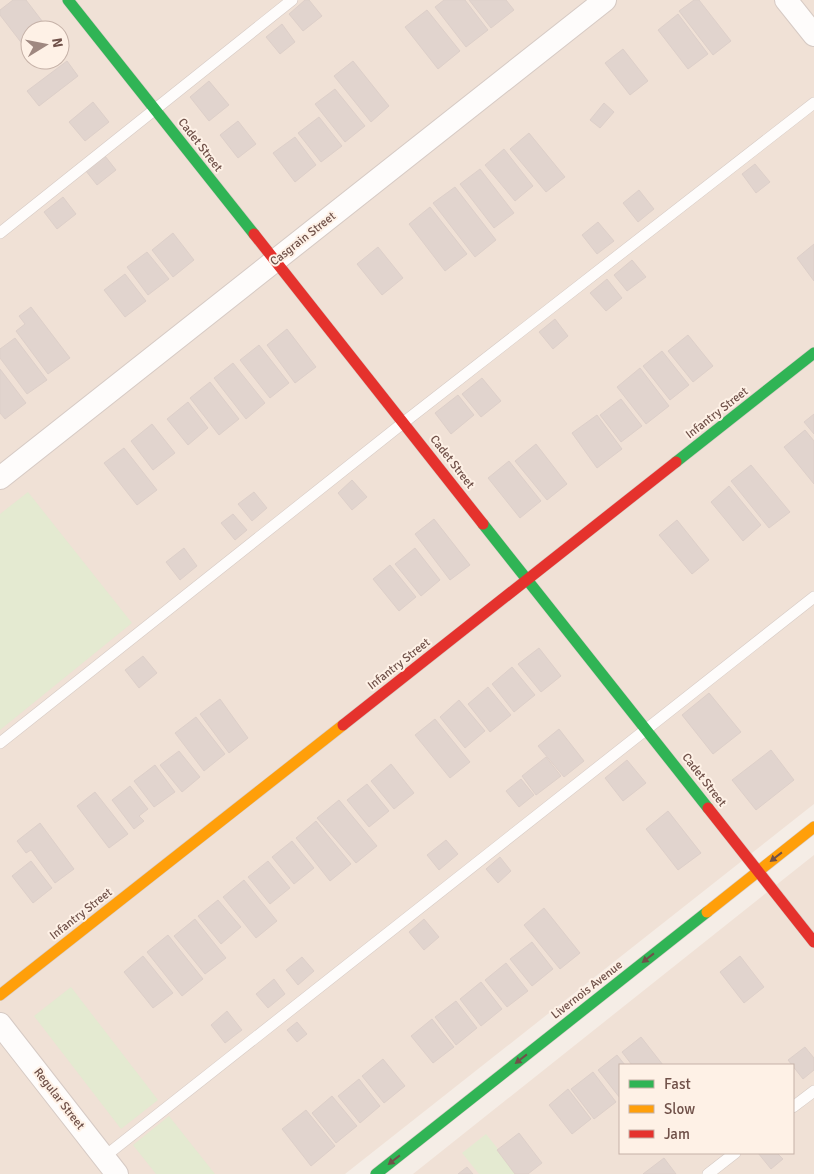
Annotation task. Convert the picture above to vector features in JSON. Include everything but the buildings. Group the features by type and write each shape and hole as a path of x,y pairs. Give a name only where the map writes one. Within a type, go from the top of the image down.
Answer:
{"street":[{"name":"Cadet Street","path":"68,0 814,942"},
{"name":"Casgrain Street","path":"0,478 605,0"},
{"path":"786,0 814,35"},
{"name":"Infantry Street","path":"0,995 814,353"},
{"name":"Livernois Avenue","path":"376,1174 814,827"},
{"name":"Regular Street","path":"0,1024 109,1168"}],"lane":[{"path":"0,233 292,0"},
{"path":"0,743 403,423 814,104"},
{"path":"109,1168 646,729 814,597"},
{"path":"794,1106 814,1091"},
{"path":"708,1174 734,1154"}],"shaded area":[{"path":"0,0 814,0 814,804 345,1174 0,1174"},
{"path":"814,855 814,1174 413,1174"}],"green space":[{"path":"28,492 132,623 0,730 0,514"},
{"path":"71,987 158,1100 121,1129 34,1016"},
{"path":"169,1116 215,1174 156,1174 133,1145"},
{"path":"486,1134 518,1174 479,1174 462,1153"}],"traffic: fast":[{"path":"68,0 254,234"},
{"path":"676,462 814,353"},
{"path":"483,524 708,808"},
{"path":"376,1174 707,912"}],"traffic: slow":[{"path":"0,995 343,725"},
{"path":"707,912 814,827"}],"traffic: jam":[{"path":"254,234 483,524"},
{"path":"343,725 676,462"},
{"path":"708,808 814,942"}]}
